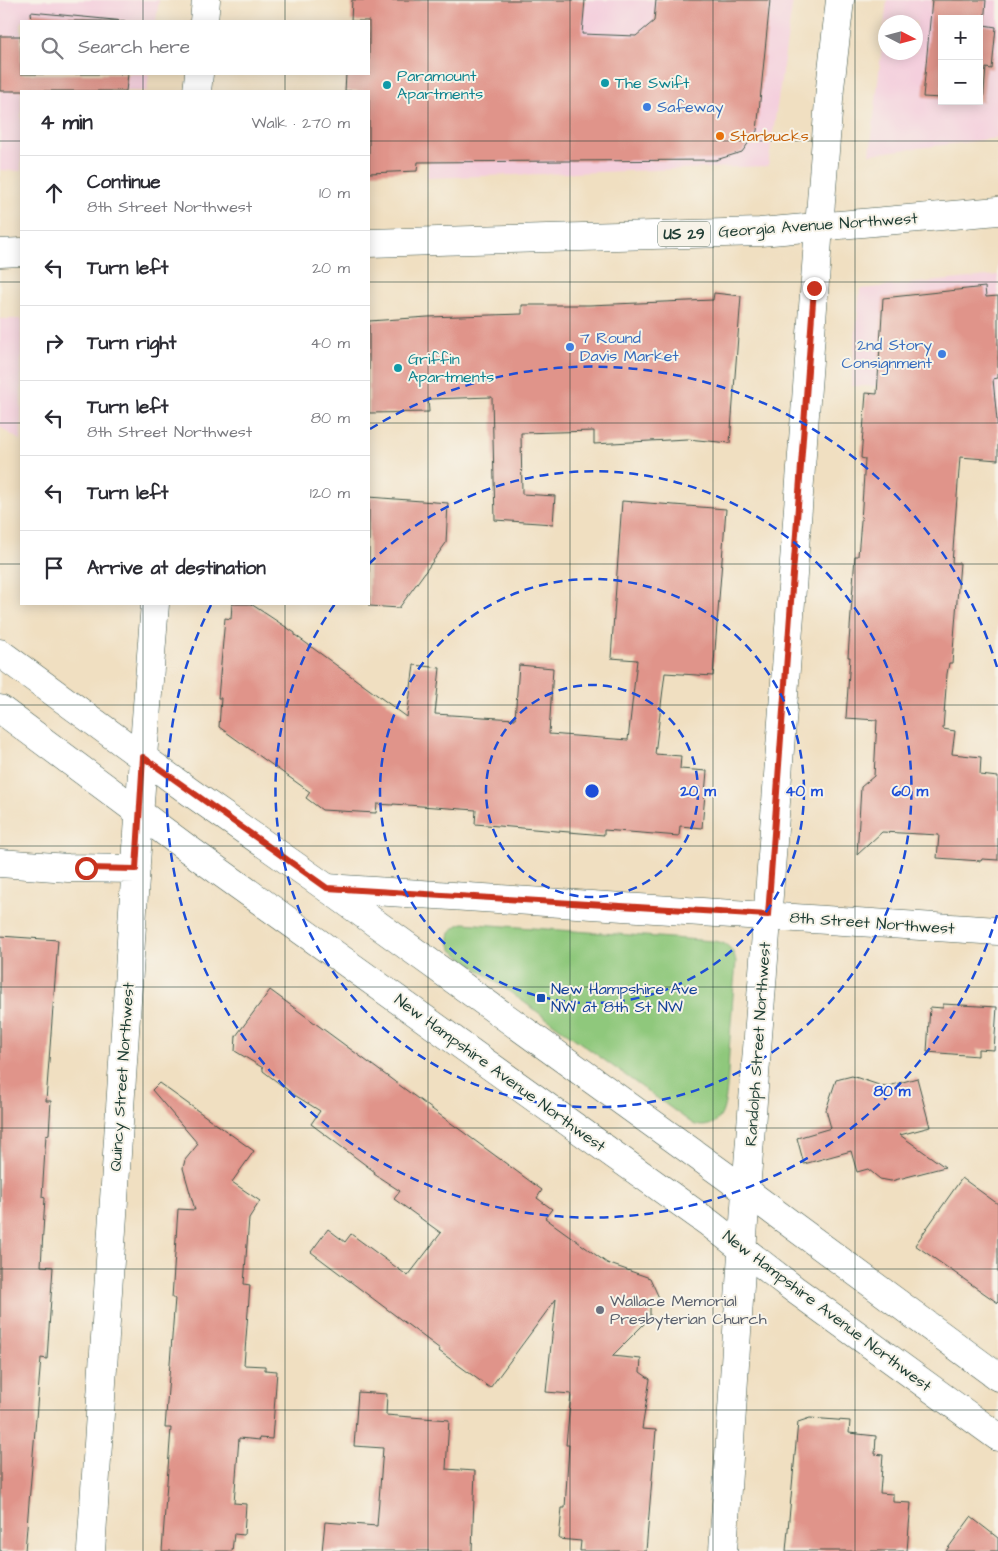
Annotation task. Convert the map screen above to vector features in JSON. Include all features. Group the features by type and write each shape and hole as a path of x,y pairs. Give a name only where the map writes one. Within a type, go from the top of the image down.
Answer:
{"main road":[{"path":"204,20 206,0"},
{"name":"Randolph Street Northwest","path":"723,1551 746,1191 819,227 830,88 840,0"},
{"path":"197,90 199,75"},
{"name":"Georgia Avenue Northwest","path":"370,243 760,232 998,210"},
{"path":"0,253 20,252"},
{"name":"Quincy Street Northwest","path":"91,1551 139,814 155,605"},
{"path":"0,653 746,1191 998,1377"},
{"name":"New Hampshire Avenue Northwest","path":"0,709 139,814 709,1223 794,1289 998,1438"},
{"path":"0,863 68,868 136,869"},
{"name":"8th Street Northwest","path":"327,888 998,931"}],"shaded area":[{"path":"0,0 159,0 156,20 20,20 20,75 149,75 147,90 20,90 20,171 0,170"},
{"name":"The Swift","path":"443,0 793,0 768,166 427,178"},
{"path":"887,0 998,0 998,138 870,154 880,60 923,60 923,15 885,15"},
{"path":"998,275 998,428 956,425 947,386 851,386 860,289"},
{"path":"0,319 20,319 20,440 0,427"}],"green space":[{"path":"463,923 713,941 729,947 736,962 727,1086 725,1104 720,1117 708,1125 700,1126 693,1124 453,951 449,942 450,934 454,927"}],"building":[{"name":"The Swift","path":"352,0 585,0 582,34 636,36 654,21 656,0 770,0 757,131 742,152 716,160 418,162 417,171 370,173 370,90 345,90 346,75 370,75 370,20 351,20"},
{"path":"932,0 986,0 984,25 996,27 992,69 986,68 983,102 983,15 938,15 938,98 923,97"},
{"path":"31,12 115,20 32,20"},
{"path":"0,36 20,36 20,75 128,75 126,90 0,91"},
{"path":"985,287 986,297 998,296 998,378 993,379 998,431 998,460 960,457 952,563 960,563 952,663 949,663 947,674 943,729 955,731 952,754 981,757 980,775 998,777 998,860 982,859 981,861 937,858 939,835 882,832 857,855 861,787 874,776 877,720 846,718 850,657 848,657 855,556 858,556 861,521 865,459 861,458 866,393 877,394 883,298"},
{"path":"714,293 741,296 730,443 687,439 594,444 594,431 521,433 522,494 555,496 553,524 495,520 492,397 428,399 429,412 370,413 370,321 522,314 522,305 589,305 713,300"},
{"path":"370,497 448,503 446,543 399,608 369,606"},
{"path":"622,501 726,509 713,676 665,673 655,754 681,756 680,769 707,771 702,828 680,826 679,836 604,830 604,835 475,824 476,810 377,804 376,813 322,810 306,798 310,792 219,727 221,698 218,698 225,618 231,619 232,605 253,605 295,633 295,635 407,717 414,665 440,668 435,714 515,719 519,665 553,668 549,734 628,740 637,660 611,658"},
{"path":"0,936 58,940 46,1101 51,1101 49,1134 46,1135 42,1197 45,1198 41,1266 53,1267 47,1359 41,1358 25,1551 0,1551"},
{"path":"270,990 542,1190 537,1198 552,1209 545,1218 607,1263 650,1278 660,1300 650,1304 650,1318 612,1356 641,1359 640,1372 650,1379 642,1429 656,1430 646,1551 580,1551 581,1541 559,1539 562,1508 565,1508 569,1445 566,1445 571,1394 546,1392 556,1299 490,1388 311,1252 328,1229 345,1242 351,1234 408,1276 441,1233 394,1199 400,1191 374,1174 375,1172 311,1124 320,1111 293,1094 263,1071 263,1068 235,1051 236,1036"},
{"path":"943,1004 997,1007 994,1050 978,1049 978,1056 927,1052 930,1007 943,1008"},
{"path":"852,1076 885,1087 917,1078 930,1127 900,1135 945,1167 891,1181 880,1179 868,1169 857,1172 851,1151 804,1164 797,1138 831,1128 826,1110 836,1080"},
{"path":"159,1083 254,1151 232,1182 260,1201 249,1218 244,1284 250,1285 244,1365 265,1366 265,1370 277,1371 272,1439 239,1438 234,1503 246,1504 244,1535 234,1534 232,1551 162,1551 171,1428 165,1428 175,1298 172,1298 178,1209 195,1210 183,1168 185,1160 198,1144 152,1090"},
{"path":"962,1178 998,1204 998,1303 915,1245"},
{"path":"358,1392 387,1394 386,1415 449,1420 446,1469 475,1471 472,1551 322,1551 325,1522 377,1526 383,1448 354,1446"},
{"path":"810,1418 850,1421 849,1433 876,1436 875,1454 883,1455 880,1493 893,1494 893,1502 911,1503 907,1551 786,1551 798,1422"},
{"path":"971,1517 998,1538 998,1551 946,1551"}],"place":[{"name":"The Swift","path":"605,83"},
{"name":"Paramount Apartments","path":"387,85"},
{"name":"Safeway","path":"647,107"},
{"name":"Starbucks","path":"720,136"},
{"name":"7 Round Davis Market","path":"570,347"},
{"name":"2nd Story Consignment","path":"942,354"},
{"name":"Griffin Apartments","path":"398,368"},
{"name":"New Hampshire Ave NW at 8th St NW","path":"541,998"},
{"name":"Wallace Memorial Presbyterian Church","path":"600,1310"}],"route":[{"path":"86,868 136,869 143,757 327,888 768,915 814,288"}]}
